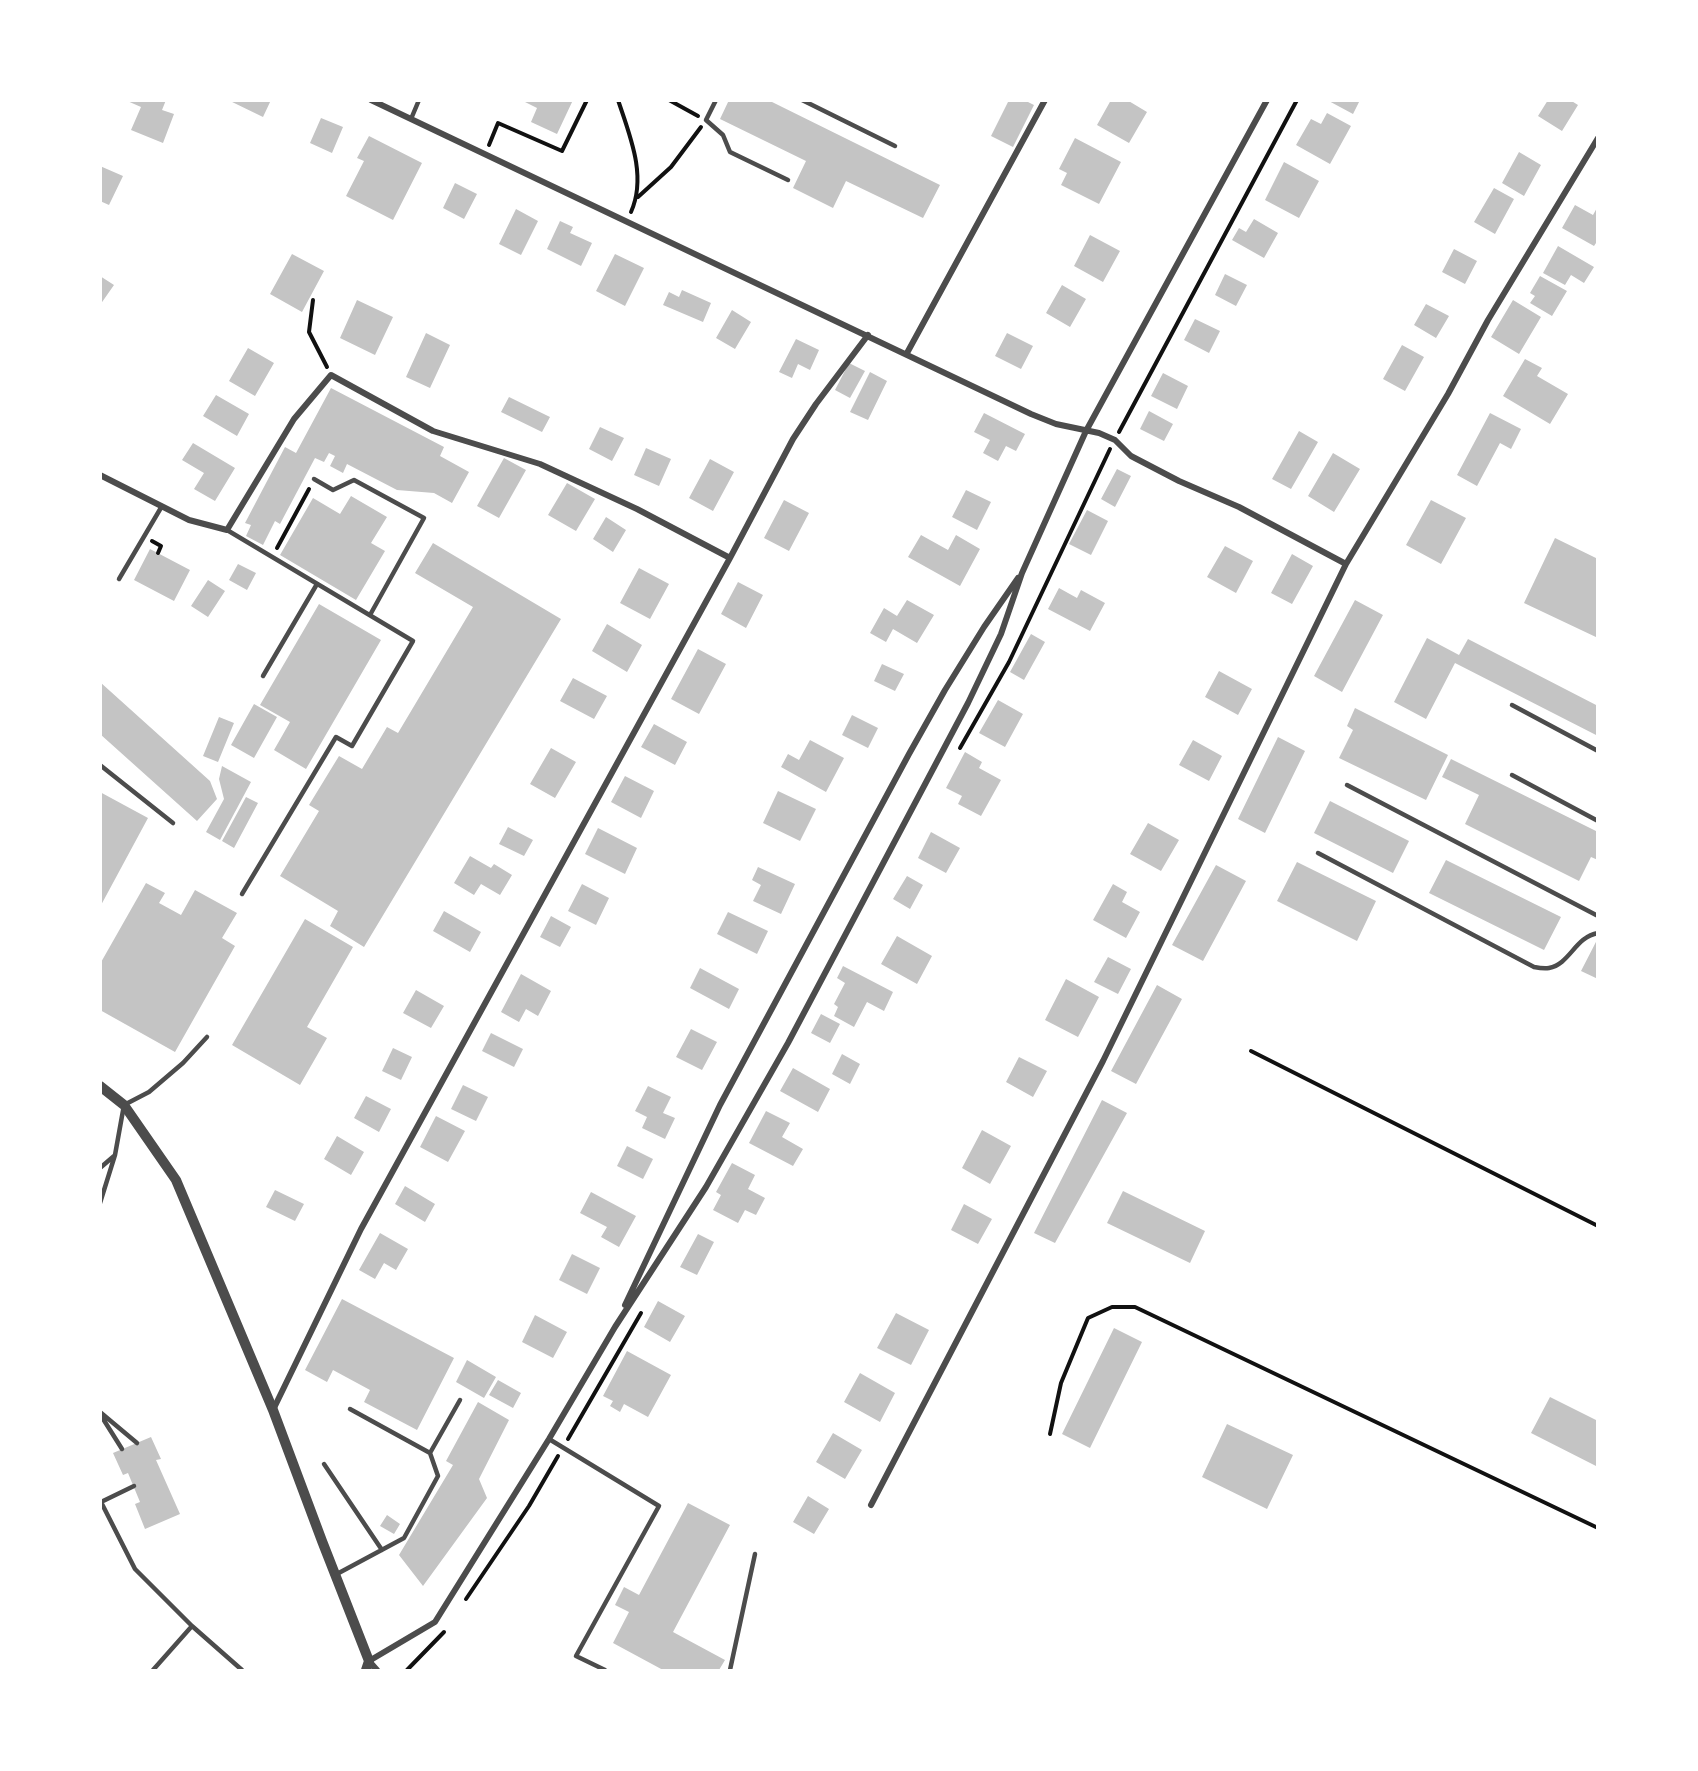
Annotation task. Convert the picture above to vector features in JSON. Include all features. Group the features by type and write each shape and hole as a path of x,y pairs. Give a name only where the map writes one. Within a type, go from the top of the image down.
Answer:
{"street":[{"path":"371,100 907,353 1031,414 1056,424 1099,433 1115,440 1131,456 1179,481 1239,507 1346,564"},
{"path":"907,353 1045,100"},
{"path":"368,1666 435,1622 549,1439 615,1327 706,1187 788,1043 968,703 1002,634 1022,573 1086,431 1267,100"},
{"path":"871,1505 1103,1061 1346,564 1448,394 1488,320 1598,138"},
{"path":"273,1410 360,1229 730,558 793,439 816,404 868,335"},
{"path":"100,475 189,520 227,530 294,419 331,375 433,431 540,464 637,509 730,558"},
{"path":"615,1327 720,1105 945,690 984,627 1022,573"},
{"path":"100,1086 124,1105 176,1180 273,1410 368,1666 377,1671"}],"lane":[{"path":"411,119 419,100"},
{"path":"716,100 706,120 723,135 730,152 788,180"},
{"path":"802,100 895,146"},
{"path":"314,479 333,490 354,480 424,518 370,615"},
{"path":"119,579 162,506"},
{"path":"227,530 413,641 352,746 336,737 242,894"},
{"path":"262,676 318,584"},
{"path":"1512,705 1598,751"},
{"path":"100,765 173,823"},
{"path":"1512,776 1598,822"},
{"path":"1347,785 1598,916"},
{"path":"1318,854 1534,968 1550,968 1563,962 1587,935 1598,933"},
{"path":"100,1203 115,1155 124,1105 149,1092 207,1037"},
{"path":"100,1168 115,1155"},
{"path":"430,1453 460,1400"},
{"path":"335,1575 404,1538 438,1476 430,1453 350,1409"},
{"path":"100,1413 137,1443"},
{"path":"100,1413 122,1449"},
{"path":"549,1439 659,1506 576,1656 605,1671"},
{"path":"324,1464 382,1550"},
{"path":"134,1486 101,1501 135,1569 192,1626 242,1671"},
{"path":"730,1671 755,1554"},
{"path":"153,1671 192,1626"}],"path":[{"path":"485,154 498,123 562,151 586,100"},
{"path":"618,100 636,156 638,198"},
{"path":"628,221 638,198 671,167 706,120 669,100"},
{"path":"313,300 309,332 331,375"},
{"path":"272,557 314,479"},
{"path":"1251,1051 1598,1226"},
{"path":"1050,1434 1061,1383 1088,1317 1112,1306 1135,1307 1598,1528"}],"building":[{"path":"125,100 166,100 162,110 174,114 163,143 131,130 141,107"},
{"path":"228,100 271,100 263,117"},
{"path":"521,100 573,100 557,134 531,122 537,108"},
{"path":"729,100 768,100 940,185 923,218 846,181 833,208 793,188 806,161 720,119"},
{"path":"1009,100 1024,100 1034,105 1013,147 991,136"},
{"path":"1111,100 1127,100 1147,112 1129,143 1097,125"},
{"path":"1327,100 1360,100 1353,114"},
{"path":"1548,100 1570,100 1578,105 1562,131 1538,116"},
{"path":"1327,113 1351,126 1330,164 1296,145 1311,119 1321,124"},
{"path":"321,118 343,127 332,153 310,143"},
{"path":"369,136 422,163 393,220 346,196 364,161 357,158"},
{"path":"1075,138 1121,162 1099,204 1061,185 1067,173 1059,169"},
{"path":"1519,152 1541,165 1524,196 1502,183"},
{"path":"1284,162 1319,181 1299,218 1265,200"},
{"path":"100,166 123,176 109,205 100,201"},
{"path":"455,183 477,194 464,219 443,208"},
{"path":"1494,188 1514,199 1495,234 1474,222"},
{"path":"1575,205 1593,215 1598,206 1598,240 1594,246 1562,228"},
{"path":"516,209 538,221 521,255 499,244"},
{"path":"1254,219 1278,233 1264,258 1232,240 1239,228 1246,232"},
{"path":"560,221 573,227 570,233 592,243 581,266 547,249"},
{"path":"1090,235 1120,251 1103,282 1074,266"},
{"path":"1558,246 1594,267 1584,283 1571,275 1565,285 1543,273"},
{"path":"1454,249 1477,261 1465,284 1442,272"},
{"path":"292,254 324,271 302,312 270,294"},
{"path":"615,254 644,268 625,306 596,291"},
{"path":"1225,274 1247,285 1236,306 1215,295"},
{"path":"100,276 114,285 100,305"},
{"path":"1540,276 1567,291 1552,316 1530,303 1535,296 1530,293"},
{"path":"1062,285 1086,299 1070,327 1046,313"},
{"path":"682,290 711,303 703,322 663,305 669,292 679,297"},
{"path":"357,300 393,317 375,355 340,338"},
{"path":"1513,300 1541,317 1519,354 1491,337"},
{"path":"1426,304 1449,316 1436,338 1414,325"},
{"path":"732,310 751,322 735,349 716,338"},
{"path":"1195,319 1220,331 1209,353 1184,340"},
{"path":"426,333 450,345 430,388 406,377"},
{"path":"1007,333 1033,346 1021,369 995,356"},
{"path":"796,339 819,350 810,370 798,364 792,378 779,372"},
{"path":"1402,345 1424,357 1405,391 1383,379"},
{"path":"248,348 274,363 255,396 229,381"},
{"path":"1525,359 1542,368 1537,376 1568,394 1550,424 1503,396"},
{"path":"849,363 865,371 850,398 835,390"},
{"path":"870,372 887,381 868,420 850,412"},
{"path":"1163,373 1188,386 1177,409 1151,396"},
{"path":"331,388 444,447 440,456 469,472 452,503 434,493 397,490 347,464 343,473 330,466 335,456 329,453 324,462 315,458 280,524 275,521 263,545 246,536 251,525 245,523 285,447 296,453"},
{"path":"216,395 249,414 237,436 203,416"},
{"path":"509,397 550,417 542,432 501,412"},
{"path":"1149,411 1173,424 1164,441 1140,429"},
{"path":"984,413 1025,434 1016,451 1006,446 998,461 983,453 990,440 974,432"},
{"path":"1490,413 1521,429 1511,449 1500,443 1477,486 1457,475"},
{"path":"600,427 624,438 612,461 589,449"},
{"path":"1299,431 1318,442 1291,489 1272,479"},
{"path":"193,443 235,468 215,501 194,489 204,473 182,460"},
{"path":"646,448 671,459 659,486 634,475"},
{"path":"1333,453 1360,469 1334,512 1308,496"},
{"path":"504,458 526,470 499,518 477,506"},
{"path":"710,459 734,472 713,511 689,498"},
{"path":"1117,469 1131,476 1115,507 1101,499"},
{"path":"567,483 595,499 576,531 548,515"},
{"path":"966,490 991,502 977,530 952,517"},
{"path":"351,496 387,517 371,543 385,551 356,600 280,555 313,498 340,514"},
{"path":"784,500 809,513 789,551 764,538"},
{"path":"1431,500 1466,518 1441,564 1406,545"},
{"path":"1087,510 1108,521 1091,555 1069,544"},
{"path":"606,517 626,530 613,552 593,539"},
{"path":"921,535 948,550 956,535 980,549 960,586 908,557"},
{"path":"1555,538 1598,559 1598,638 1524,603"},
{"path":"433,543 561,619 364,947 330,926 338,911 280,876 319,811 309,805 339,756 362,769 387,727 398,733 473,607 415,573"},
{"path":"1225,546 1253,561 1236,593 1207,577"},
{"path":"150,549 190,570 174,601 134,580"},
{"path":"1292,554 1313,566 1292,604 1271,593"},
{"path":"238,564 256,573 247,590 229,580"},
{"path":"639,568 669,584 650,619 620,603"},
{"path":"208,580 225,591 208,617 191,606"},
{"path":"738,582 763,595 746,628 721,614"},
{"path":"1059,588 1077,598 1081,590 1105,603 1090,631 1048,609"},
{"path":"907,600 934,615 917,643 893,629 886,642 870,633 884,608 897,616"},
{"path":"1355,600 1383,615 1342,692 1314,676"},
{"path":"319,604 381,640 306,769 274,750 290,722 260,705"},
{"path":"607,624 642,645 627,672 592,651"},
{"path":"1031,634 1045,642 1024,680 1010,672"},
{"path":"1427,638 1459,655 1468,639 1598,706 1598,736 1455,663 1426,719 1394,702"},
{"path":"698,649 726,664 699,714 671,699"},
{"path":"882,664 904,674 895,691 874,681"},
{"path":"1219,671 1252,689 1238,715 1205,697"},
{"path":"573,678 607,696 594,719 560,701"},
{"path":"100,682 210,781 217,799 197,821 100,734"},
{"path":"998,700 1023,714 1005,747 979,733"},
{"path":"254,704 277,717 254,758 231,745"},
{"path":"1355,708 1448,755 1426,800 1339,758 1353,730 1347,726"},
{"path":"852,715 878,728 868,748 842,735"},
{"path":"219,717 234,723 218,762 203,756"},
{"path":"654,724 687,742 675,765 641,747"},
{"path":"1278,737 1305,751 1265,833 1238,819"},
{"path":"810,740 844,758 826,792 781,767 788,754 799,760"},
{"path":"1193,740 1222,756 1209,781 1179,765"},
{"path":"551,748 576,762 555,798 530,784"},
{"path":"965,752 982,762 979,768 1001,780 981,816 958,804 962,796 946,788"},
{"path":"1451,759 1598,832 1598,860 1591,857 1579,881 1465,824 1479,795 1442,777"},
{"path":"222,766 251,782 220,840 206,832 224,799 219,779"},
{"path":"625,776 654,791 641,818 611,802"},
{"path":"778,791 816,809 800,841 763,823"},
{"path":"100,792 148,818 100,907"},
{"path":"246,797 258,803 234,848 222,841"},
{"path":"1330,801 1409,841 1393,873 1314,833"},
{"path":"1148,823 1179,840 1161,871 1130,854"},
{"path":"508,827 533,840 524,856 499,844"},
{"path":"598,828 637,848 625,874 585,854"},
{"path":"931,832 960,848 946,873 918,858"},
{"path":"470,856 491,868 494,864 512,875 500,895 481,884 474,895 454,883"},
{"path":"1446,860 1561,917 1544,950 1429,893"},
{"path":"1297,862 1376,901 1357,941 1277,901"},
{"path":"1216,865 1246,881 1203,961 1172,945"},
{"path":"758,867 795,884 781,914 753,901 761,885 752,880"},
{"path":"907,876 923,885 910,909 893,899"},
{"path":"146,883 165,893 159,903 181,915 195,890 237,913 222,938 235,946 175,1052 100,1010 100,964"},
{"path":"582,884 609,898 596,925 568,911"},
{"path":"1113,884 1127,892 1122,902 1140,912 1126,938 1093,920"},
{"path":"444,911 481,932 470,952 433,931"},
{"path":"728,912 768,931 757,954 717,934"},
{"path":"551,916 571,927 560,947 540,937"},
{"path":"305,919 353,947 307,1027 327,1038 300,1085 232,1045"},
{"path":"897,936 932,956 917,984 881,964"},
{"path":"1598,938 1598,979 1581,971"},
{"path":"1108,957 1131,969 1118,994 1094,982"},
{"path":"843,966 893,992 884,1011 867,1002 854,1027 834,1016 838,1007 834,1004 845,983 837,978"},
{"path":"700,968 739,989 729,1009 690,988"},
{"path":"521,974 551,991 538,1016 526,1009 519,1022 501,1012"},
{"path":"1066,979 1099,997 1078,1037 1045,1020"},
{"path":"1157,985 1182,999 1136,1084 1111,1071"},
{"path":"416,990 444,1006 431,1028 403,1013"},
{"path":"821,1014 840,1024 830,1043 811,1033"},
{"path":"691,1029 717,1042 702,1070 676,1057"},
{"path":"491,1033 523,1049 514,1067 482,1051"},
{"path":"393,1048 412,1057 401,1080 382,1071"},
{"path":"842,1054 860,1064 850,1084 832,1074"},
{"path":"1019,1057 1047,1071 1033,1097 1006,1082"},
{"path":"793,1068 830,1089 818,1112 780,1091"},
{"path":"463,1085 488,1097 476,1121 451,1109"},
{"path":"648,1086 671,1097 663,1113 675,1118 665,1139 642,1128 647,1117 635,1111"},
{"path":"366,1096 391,1109 379,1132 354,1118"},
{"path":"1102,1100 1127,1113 1055,1243 1034,1233"},
{"path":"766,1111 790,1123 782,1137 803,1149 793,1166 749,1143"},
{"path":"436,1116 465,1131 448,1162 420,1147"},
{"path":"982,1130 1011,1146 990,1184 962,1168"},
{"path":"337,1136 364,1152 351,1175 324,1159"},
{"path":"627,1146 653,1159 643,1179 617,1166"},
{"path":"732,1163 755,1175 748,1189 765,1198 756,1215 745,1210 738,1223 713,1210 721,1195 716,1192"},
{"path":"405,1186 435,1204 425,1222 395,1204"},
{"path":"275,1190 304,1204 295,1221 266,1207"},
{"path":"1123,1191 1205,1231 1190,1263 1107,1223"},
{"path":"591,1192 636,1216 619,1247 601,1237 607,1227 580,1213"},
{"path":"964,1204 992,1219 978,1244 951,1230"},
{"path":"380,1233 408,1249 396,1270 384,1263 375,1279 359,1270"},
{"path":"698,1234 714,1242 697,1275 680,1267"},
{"path":"572,1254 600,1268 587,1294 559,1280"},
{"path":"342,1299 454,1358 417,1430 364,1402 370,1390 333,1370 327,1382 305,1370"},
{"path":"658,1301 685,1316 670,1342 644,1327"},
{"path":"896,1313 929,1330 911,1365 877,1348"},
{"path":"535,1315 567,1332 553,1358 522,1342"},
{"path":"1114,1328 1142,1342 1090,1448 1062,1434"},
{"path":"627,1351 671,1375 648,1417 624,1404 620,1412 610,1406 613,1401 603,1396"},
{"path":"467,1360 496,1377 484,1398 456,1382"},
{"path":"860,1373 895,1393 880,1422 844,1402"},
{"path":"498,1380 521,1393 513,1408 489,1395"},
{"path":"1550,1397 1598,1421 1598,1467 1531,1433"},
{"path":"478,1402 509,1420 479,1479 487,1498 423,1586 399,1555 453,1465 446,1461"},
{"path":"1227,1424 1293,1455 1267,1509 1202,1477"},
{"path":"833,1433 862,1450 845,1479 816,1462"},
{"path":"151,1437 161,1459 156,1460 180,1514 145,1529 135,1504 140,1502 128,1473 123,1475 113,1453"},
{"path":"808,1496 829,1509 814,1534 793,1522"},
{"path":"688,1503 730,1525 673,1632 725,1660 719,1670 663,1670 613,1643 629,1612 615,1605 624,1587 639,1595"},
{"path":"387,1515 400,1524 394,1534 380,1526"}]}
